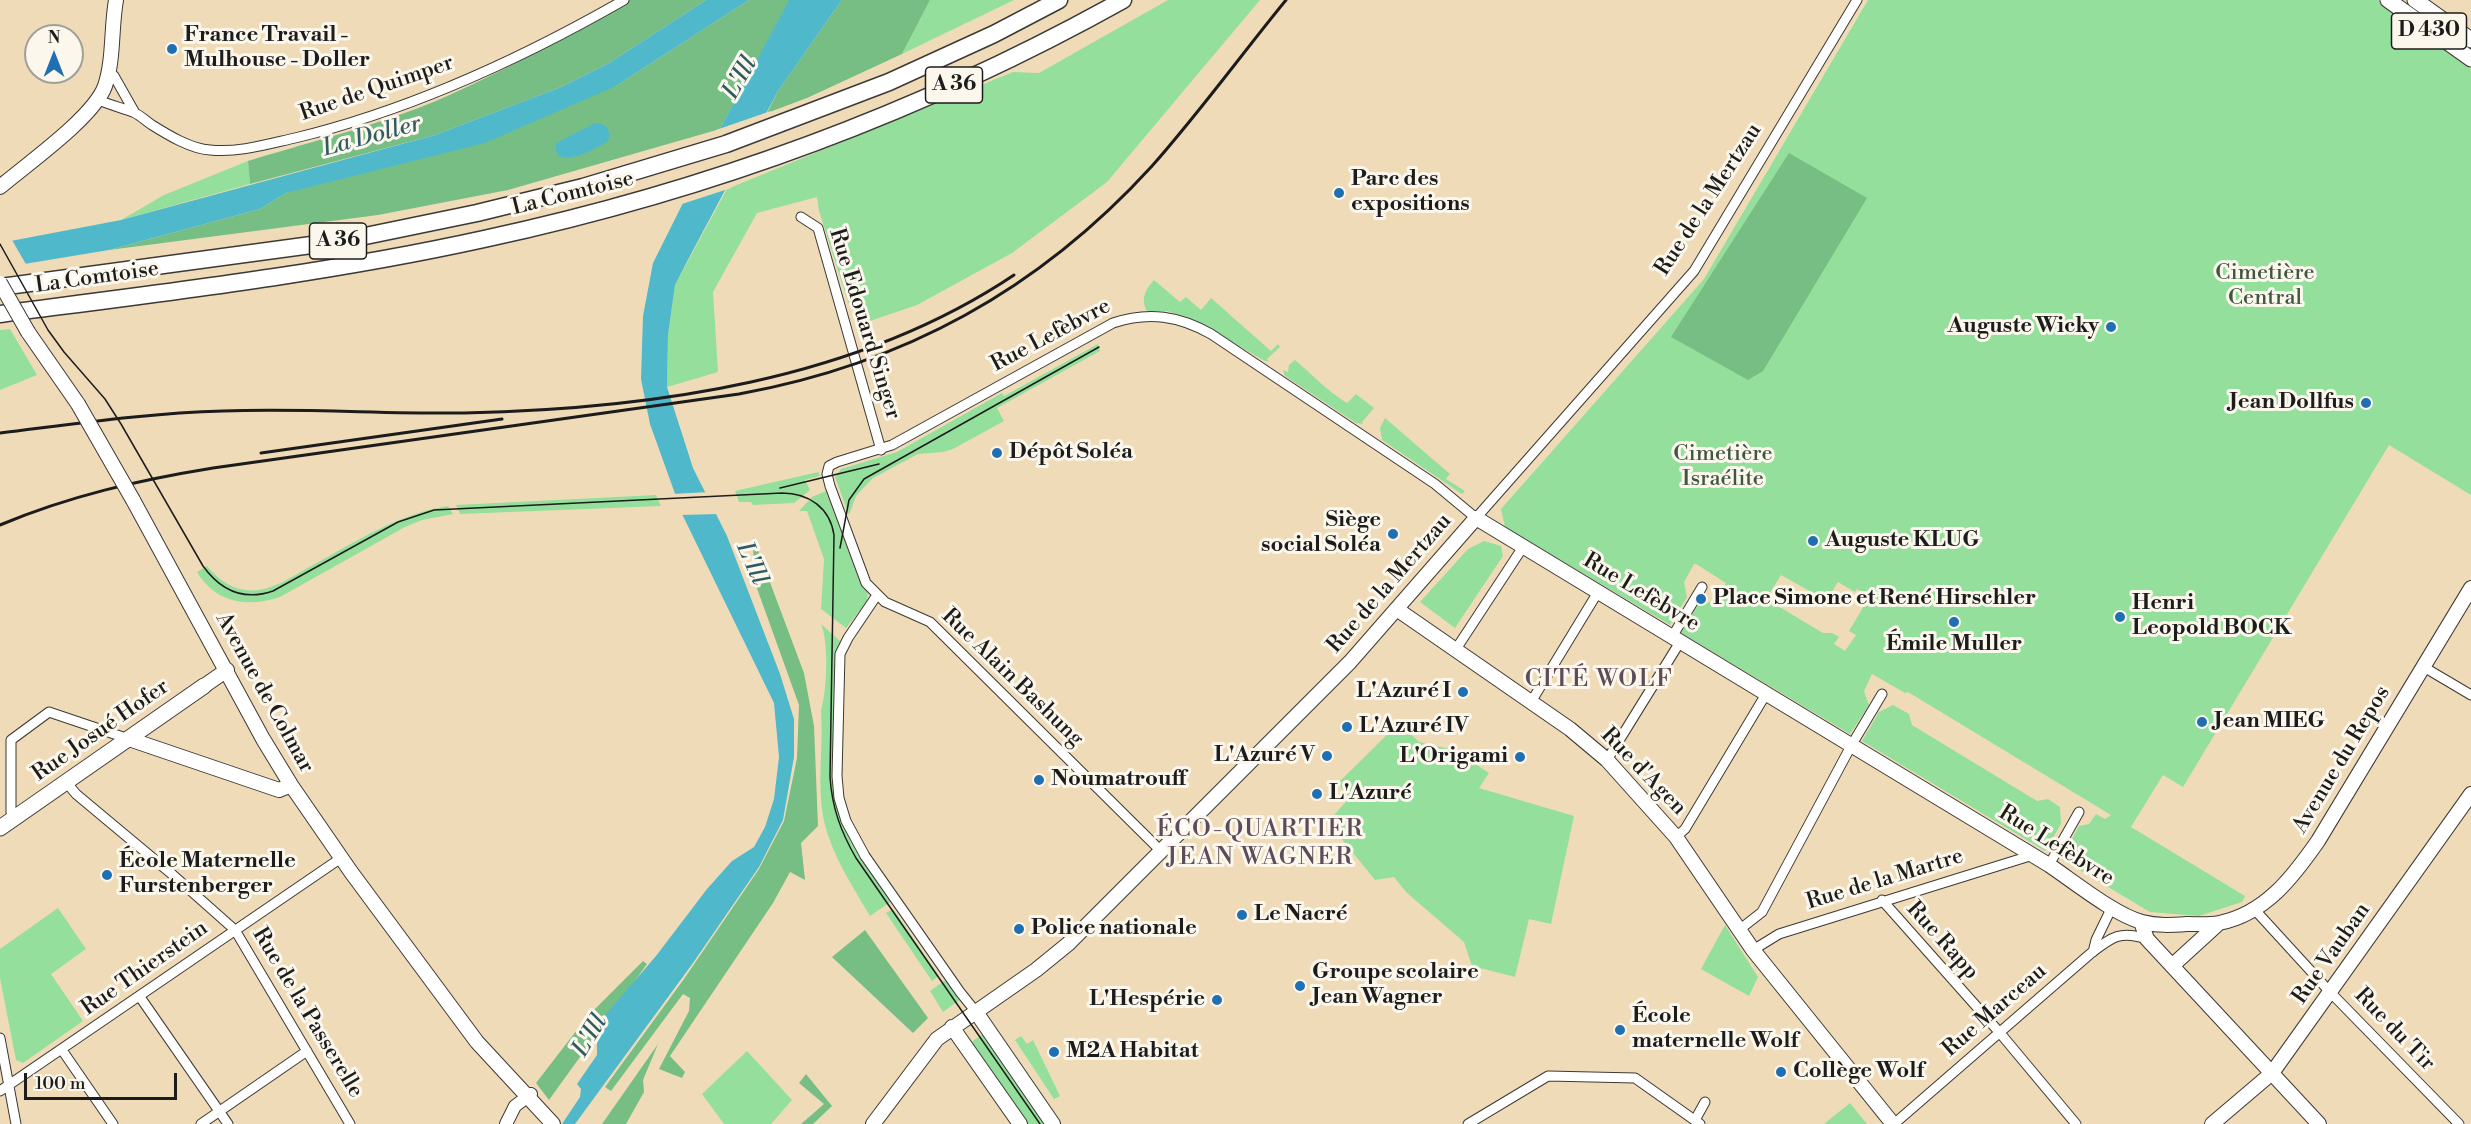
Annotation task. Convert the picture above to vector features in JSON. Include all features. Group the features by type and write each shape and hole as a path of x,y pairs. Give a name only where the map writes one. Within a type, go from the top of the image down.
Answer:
{"highway":[{"name":"La Comtoise","path":"0,285 341,240 477,213 583,187 670,162 889,82 994,34 1059,0"},
{"name":"La Comtoise","path":"0,314 148,295 345,265 484,240 651,197 779,156 897,109 1003,63 1123,0"}],"main road":[{"path":"0,187 86,114 99,100 108,69 117,0"},
{"name":"D 430","path":"2388,0 2471,59"},
{"name":"D 430","path":"2415,0 2471,40"},
{"name":"Avenue de Colmar","path":"0,285 28,332 78,404 227,670 254,723 291,785 432,983 490,1056 553,1124"},
{"name":"Rue Lefèbvre","path":"1476,518 2033,855 2112,907 2141,922"},
{"name":"Rue de la Mertzau","path":"880,1121 932,1046 952,1027 1036,970 1068,944 1350,662 1398,610 1476,518"},
{"name":"Avenue du Repos","path":"2141,922 2164,925 2219,923 2255,909 2277,893 2296,873 2318,841 2471,588"},
{"name":"Rue d'Agen","path":"1398,610 1570,729 1607,760 1676,837 1753,950 1894,1124"},
{"name":"Rue Josué Hofer","path":"0,828 227,670"},
{"path":"129,739 279,790 291,785"},
{"name":"Rue Vauban","path":"2212,1124 2272,1073 2471,794"},
{"path":"2141,922 2147,939 2319,1124"},
{"name":"Avenue du Repos","path":"2173,965 2219,923"},
{"path":"976,1012 1053,1124"},
{"path":"952,1027 1020,1124"},
{"name":"Avenue de Colmar","path":"532,1099 561,1124"}],"street":[{"name":"Rue de Quimper","path":"99,100 135,113 183,142 208,150 232,150 268,144 360,121 480,75 560,36 624,0"},
{"name":"Rue de la Mertzau","path":"1476,518 1694,271 1857,0"},
{"name":"Rue de Quimper","path":"108,69 135,113"},
{"name":"Rue Edouard Singer","path":"801,217 818,228 881,450"},
{"name":"Rue Lefèbvre","path":"877,595 863,575 830,486 827,474 829,466 881,450 1113,323 1138,316 1166,316 1187,322 1211,334 1435,484 1476,518"},
{"path":"1456,650 1523,546"},
{"path":"1607,760 1676,639 1702,587"},
{"path":"1532,702 1598,592"},
{"path":"877,595 840,654 837,776 839,798 846,821 865,856 976,1012"},
{"name":"Rue Alain Bashung","path":"877,595 894,607 930,622 1162,852"},
{"path":"2422,666 2471,695"},
{"path":"1676,837 1685,830 1766,694"},
{"path":"1739,930 1762,912 1851,746 1882,694"},
{"path":"14,819 11,813 11,740 49,712 129,739"},
{"name":"Rue de la Passerelle","path":"66,782 76,794 173,874 235,930 350,1124"},
{"path":"2049,865 2079,813"},
{"name":"Rue de la Martre","path":"1753,950 1779,934 1882,900 2033,855"},
{"name":"Rue Thierstein","path":"0,1092 341,858"},
{"name":"Rue Rapp","path":"1882,900 1887,909 2000,1033 2076,1124"},
{"name":"Rue Marceau","path":"2093,952 2096,940 2112,907"},
{"name":"Rue du Tir","path":"2255,909 2330,992 2458,1124"},
{"name":"Rue Marceau","path":"1894,1124 2093,952 2116,935 2127,934 2147,939"},
{"path":"140,997 228,1124"},
{"path":"0,1038 16,1124"},
{"path":"62,1050 113,1124"},
{"path":"201,1124 307,1051"},
{"path":"1468,1124 1548,1076 1635,1078 1697,1122 1705,1102"},
{"path":"506,1124 515,1106 532,1099"}],"green space":[{"path":"628,0 706,0 609,63 561,87 435,135 250,184 248,161 431,103 522,60"},
{"path":"749,0 790,0 720,129 508,190 378,215 109,250 260,209 286,193 616,86"},
{"path":"842,0 930,0 902,54 807,98 767,113 778,91"},
{"path":"930,0 1014,0 902,54"},
{"path":"1168,0 1260,0 1107,182 1012,253 917,305 861,324 848,302 819,211 817,197 757,213 713,292 718,372 667,387 668,334 675,285 727,189 1013,72 1039,73"},
{"name":"Cimetière Central","path":"1868,0 2378,0 2417,32 2471,69 2471,495 2389,445 2183,787 2163,775 2131,827 2245,896 2242,902 2199,916 2150,912 2061,859 2079,826 2089,824 2096,814 2105,819 2111,815 1908,692 1905,693 1872,674 1864,691 1869,705 1850,734 1681,633 1698,605 1714,601 1726,583 1696,564 1684,582 1687,597 1670,625 1505,527 1501,509 1704,279","holes":["1781,575 1836,606 1840,599 1831,593 1838,582 1855,592 1857,589 1870,596 1849,631 1856,635 1845,651 1834,644 1839,637 1832,633 1823,633 1766,599"]},
{"path":"1789,153 1867,198 1763,371 1748,380 1671,337"},
{"path":"248,161 250,184 121,220 164,195"},
{"path":"1154,280 1180,302 1186,297 1201,310 1211,298 1271,351 1278,344 1280,347 1267,359 1269,361 1265,361 1192,319 1167,311 1147,311 1144,302 1145,294"},
{"path":"10,329 37,375 0,390 0,330"},
{"path":"1098,344 1100,351 997,408 1004,421 953,449 918,454 873,478 856,496 849,515 835,477 841,469 897,452 1002,393 1004,396"},
{"path":"1295,360 1347,403 1356,394 1374,408 1362,422 1363,424 1356,423 1285,376 1283,370 1288,372 1289,365"},
{"path":"1385,418 1450,474 1446,479 1465,491 1462,494 1382,440 1380,428"},
{"path":"818,472 820,476 805,480 810,490 794,503 753,505 751,502 739,502 735,491"},
{"path":"826,491 858,577 868,591 867,601 846,628 821,609 824,559 807,511 799,511 812,497"},
{"path":"656,495 661,506 460,514 456,505"},
{"path":"448,506 453,514 422,520 405,527 280,597 256,602 233,600 213,591 197,572 207,566 223,581 236,588 259,590 287,580 395,522"},
{"path":"753,537 804,673 814,726 818,826 801,843 805,880 790,872 773,903 670,1056 685,1072 682,1078 659,1069 689,1011 690,998 683,994 611,1091 605,1087 684,979 759,869 784,821 797,758 799,705 754,580"},
{"path":"1484,541 1501,546 1503,556 1455,628 1420,602 1468,549"},
{"path":"821,624 840,641 836,655 835,792 893,900 870,916 838,860 823,815 821,711 826,667 824,633"},
{"path":"1893,705 1909,714 1912,725 2037,801 2048,799 2060,807 2061,824 2045,851 1862,741 1879,712"},
{"path":"1399,723 1419,742 1454,750 1489,773 1479,788 1574,816 1551,924 1529,919 1515,977 1472,966 1464,942 1406,892 1394,877 1375,880 1328,822 1349,798 1338,783"},
{"path":"58,908 86,949 51,974 83,1021 23,1063 16,1060 0,978 0,949"},
{"path":"893,909 939,976 932,981 886,913"},
{"path":"1725,925 1758,977 1749,996 1701,969"},
{"path":"865,930 928,1018 913,1033 832,957"},
{"path":"643,961 647,964 549,1100 536,1083 587,1017"},
{"path":"947,979 961,999 943,1012 930,991"},
{"path":"984,1033 1047,1124 1026,1124 970,1043"},
{"path":"1021,1036 1027,1044 1033,1040 1060,1096 1054,1099 1015,1040"},
{"path":"658,1044 643,1080 644,1092 626,1124 602,1124"},
{"path":"747,1051 792,1100 771,1124 724,1124 702,1094"},
{"path":"806,1074 832,1106 813,1124 801,1124 824,1104 799,1083"},
{"path":"1850,1103 1867,1124 1824,1124"}],"water":[{"name":"La Doller","path":"706,0 749,0 616,86 485,143 286,193 260,209 109,250 0,268 0,243 121,220 435,135 561,87 609,63"},
{"name":"L'Ill","path":"789,0 842,0 778,91 675,285 668,335 667,387 693,468 727,536 780,674 794,719 794,757 783,820 759,867 693,963 575,1124 562,1124 580,1097 581,1089 577,1084 597,1055 597,1035 607,1013 656,956 707,889 732,861 754,847 765,827 774,799 779,757 774,703 683,516 650,424 641,379 643,316 653,263 720,129"},
{"path":"595,123 607,128 608,141 585,153 568,158 557,152 556,143"}],"pier":[{"path":"771,111 731,188 679,205 716,130"},
{"path":"12,240 27,266 0,271 0,242"},
{"path":"709,492 719,514 680,515 672,494"}],"tram line":[{"path":"0,244 48,330 105,399 121,424 203,566 217,582 234,592 252,595 273,591 398,522 434,510 782,493 801,496 817,504 828,517 834,535 830,777 838,819 856,858 1040,1124"},
{"path":"840,548 849,500 864,479 1099,347"},
{"path":"780,488 879,464"}],"railway":[{"path":"0,525 78,497 213,468 739,394 799,381 857,363 912,341 965,315 1015,285 1063,250 1109,210 1169,146 1286,0"},
{"path":"0,433 111,419 195,412 284,410 464,413 607,405 679,396 750,382 820,364 888,341 953,311 1014,275"},
{"path":"261,453 502,419"}],"place":[{"name":"France Travail - Mulhouse - Doller","path":"172,49"},
{"name":"Parc des expositions","path":"1339,193"},
{"name":"Auguste Wicky","path":"2111,327"},
{"name":"Jean Dollfus","path":"2366,403"},
{"name":"Dépôt Soléa","path":"997,453"},
{"name":"Siège social Soléa","path":"1393,534"},
{"name":"Auguste KLUG","path":"1813,541"},
{"name":"Place Simone et René Hirschler","path":"1701,599"},
{"name":"Henri Leopold BOCK","path":"2120,617"},
{"name":"Émile Muller","path":"1954,622"},
{"name":"L'Azuré I","path":"1463,692"},
{"name":"Jean MIEG","path":"2202,722"},
{"name":"L'Azuré IV","path":"1347,727"},
{"name":"L'Azuré V","path":"1327,756"},
{"name":"L'Origami","path":"1520,757"},
{"name":"Noumatrouff","path":"1039,780"},
{"name":"L'Azuré","path":"1317,794"},
{"name":"École Maternelle Furstenberger","path":"107,875"},
{"name":"Le Nacré","path":"1242,915"},
{"name":"Police nationale","path":"1019,929"},
{"name":"Groupe scolaire Jean Wagner","path":"1300,986"},
{"name":"L'Hespérie","path":"1217,1000"},
{"name":"École maternelle Wolf","path":"1620,1030"},
{"name":"M2A Habitat","path":"1054,1052"},
{"name":"Collège Wolf","path":"1781,1072"}],"district":[{"name":"CITÉ WOLF","path":"1599,680"},
{"name":"ÉCO-QUARTIER JEAN WAGNER","path":"1260,844"}],"park label":[{"name":"Cimetière Israélite","path":"1723,468"}]}
